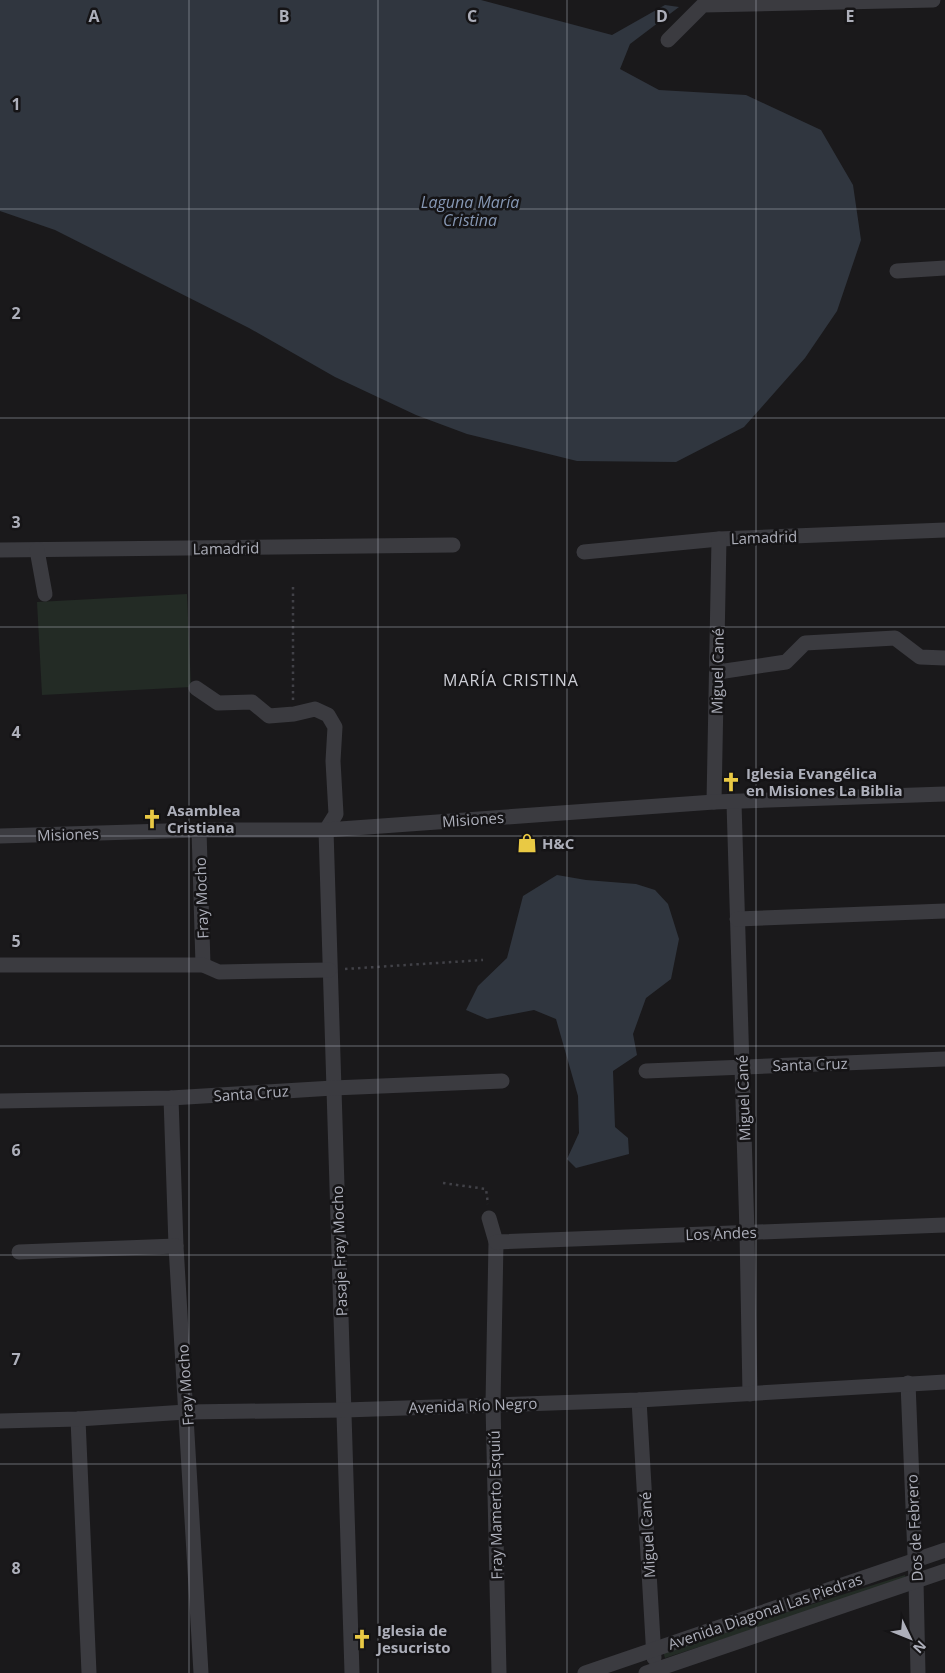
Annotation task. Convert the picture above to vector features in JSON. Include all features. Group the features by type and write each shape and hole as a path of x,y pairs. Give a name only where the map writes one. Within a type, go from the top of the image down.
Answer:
{"street":[{"path":"668,40 702,2 933,0"},
{"path":"897,271 945,268"},
{"name":"Lamadrid","path":"584,552 719,539 945,530"},
{"name":"Miguel Cané","path":"714,802 718,672 719,539"},
{"name":"Lamadrid","path":"0,550 453,545"},
{"path":"38,550 45,594"},
{"path":"718,672 786,662 805,643 895,638 920,657 945,658"},
{"path":"196,688 218,703 252,702 269,716 294,714 315,709 328,716 335,728 333,761 336,814 326,830"},
{"name":"Misiones","path":"0,836 199,830 326,830 714,802 945,794"},
{"name":"Miguel Cané","path":"734,802 750,1394"},
{"name":"Fray Mocho","path":"199,830 203,965"},
{"name":"Pasaje Fray Mocho","path":"326,830 352,1673"},
{"path":"737,919 945,911"},
{"path":"0,965 203,965 219,972 329,970"},
{"name":"Santa Cruz","path":"646,1071 945,1059"},
{"name":"Santa Cruz","path":"0,1101 171,1098 333,1088 502,1081"},
{"name":"Fray Mocho","path":"171,1098 176,1246 201,1673"},
{"name":"Fray Mamerto Esquiú","path":"489,1218 496,1242 493,1404 498,1673"},
{"name":"Los Andes","path":"496,1242 945,1225"},
{"path":"19,1252 176,1246"},
{"name":"Avenida Río Negro","path":"0,1421 78,1419 186,1412 345,1410 639,1400 945,1382"},
{"name":"Dos de Febrero","path":"908,1383 918,1673"},
{"name":"Miguel Cané","path":"639,1400 653,1649 650,1671"},
{"path":"78,1419 89,1673"},
{"name":"Avenida Diagonal Las Piedras","path":"585,1673 945,1550"},
{"name":"Avenida Diagonal Las Piedras","path":"650,1671 945,1571"}],"path":[{"path":"293,587 294,714"},
{"path":"329,970 483,960"},
{"path":"443,1183 486,1188 489,1218"}],"shaded area":[{"path":"187,594 191,687 42,695 37,602"},
{"path":"905,1575 906,1580 665,1658 663,1651"}],"water":[{"name":"Laguna María Cristina","path":"0,0 481,0 612,35 665,5 679,7 630,44 620,69 659,90 746,95 821,130 853,185 861,240 837,311 805,358 744,427 676,462 577,461 467,434 416,415 335,377 249,328 55,230 0,211"},
{"path":"557,875 586,880 636,884 655,890 668,904 679,939 671,979 646,998 633,1034 637,1055 613,1071 615,1127 628,1138 629,1154 576,1168 567,1159 579,1133 578,1096 556,1019 534,1010 487,1019 466,1010 478,986 507,958 523,896"}],"place":[{"name":"Iglesia Evangélica en Misiones La Biblia","path":"731,782"},
{"name":"Asamblea Cristiana","path":"152,819"},
{"name":"H&C","path":"527,843"},
{"name":"Iglesia de Jesucristo","path":"362,1639"}],"district":[{"name":"MARÍA CRISTINA","path":"511,680"}]}
